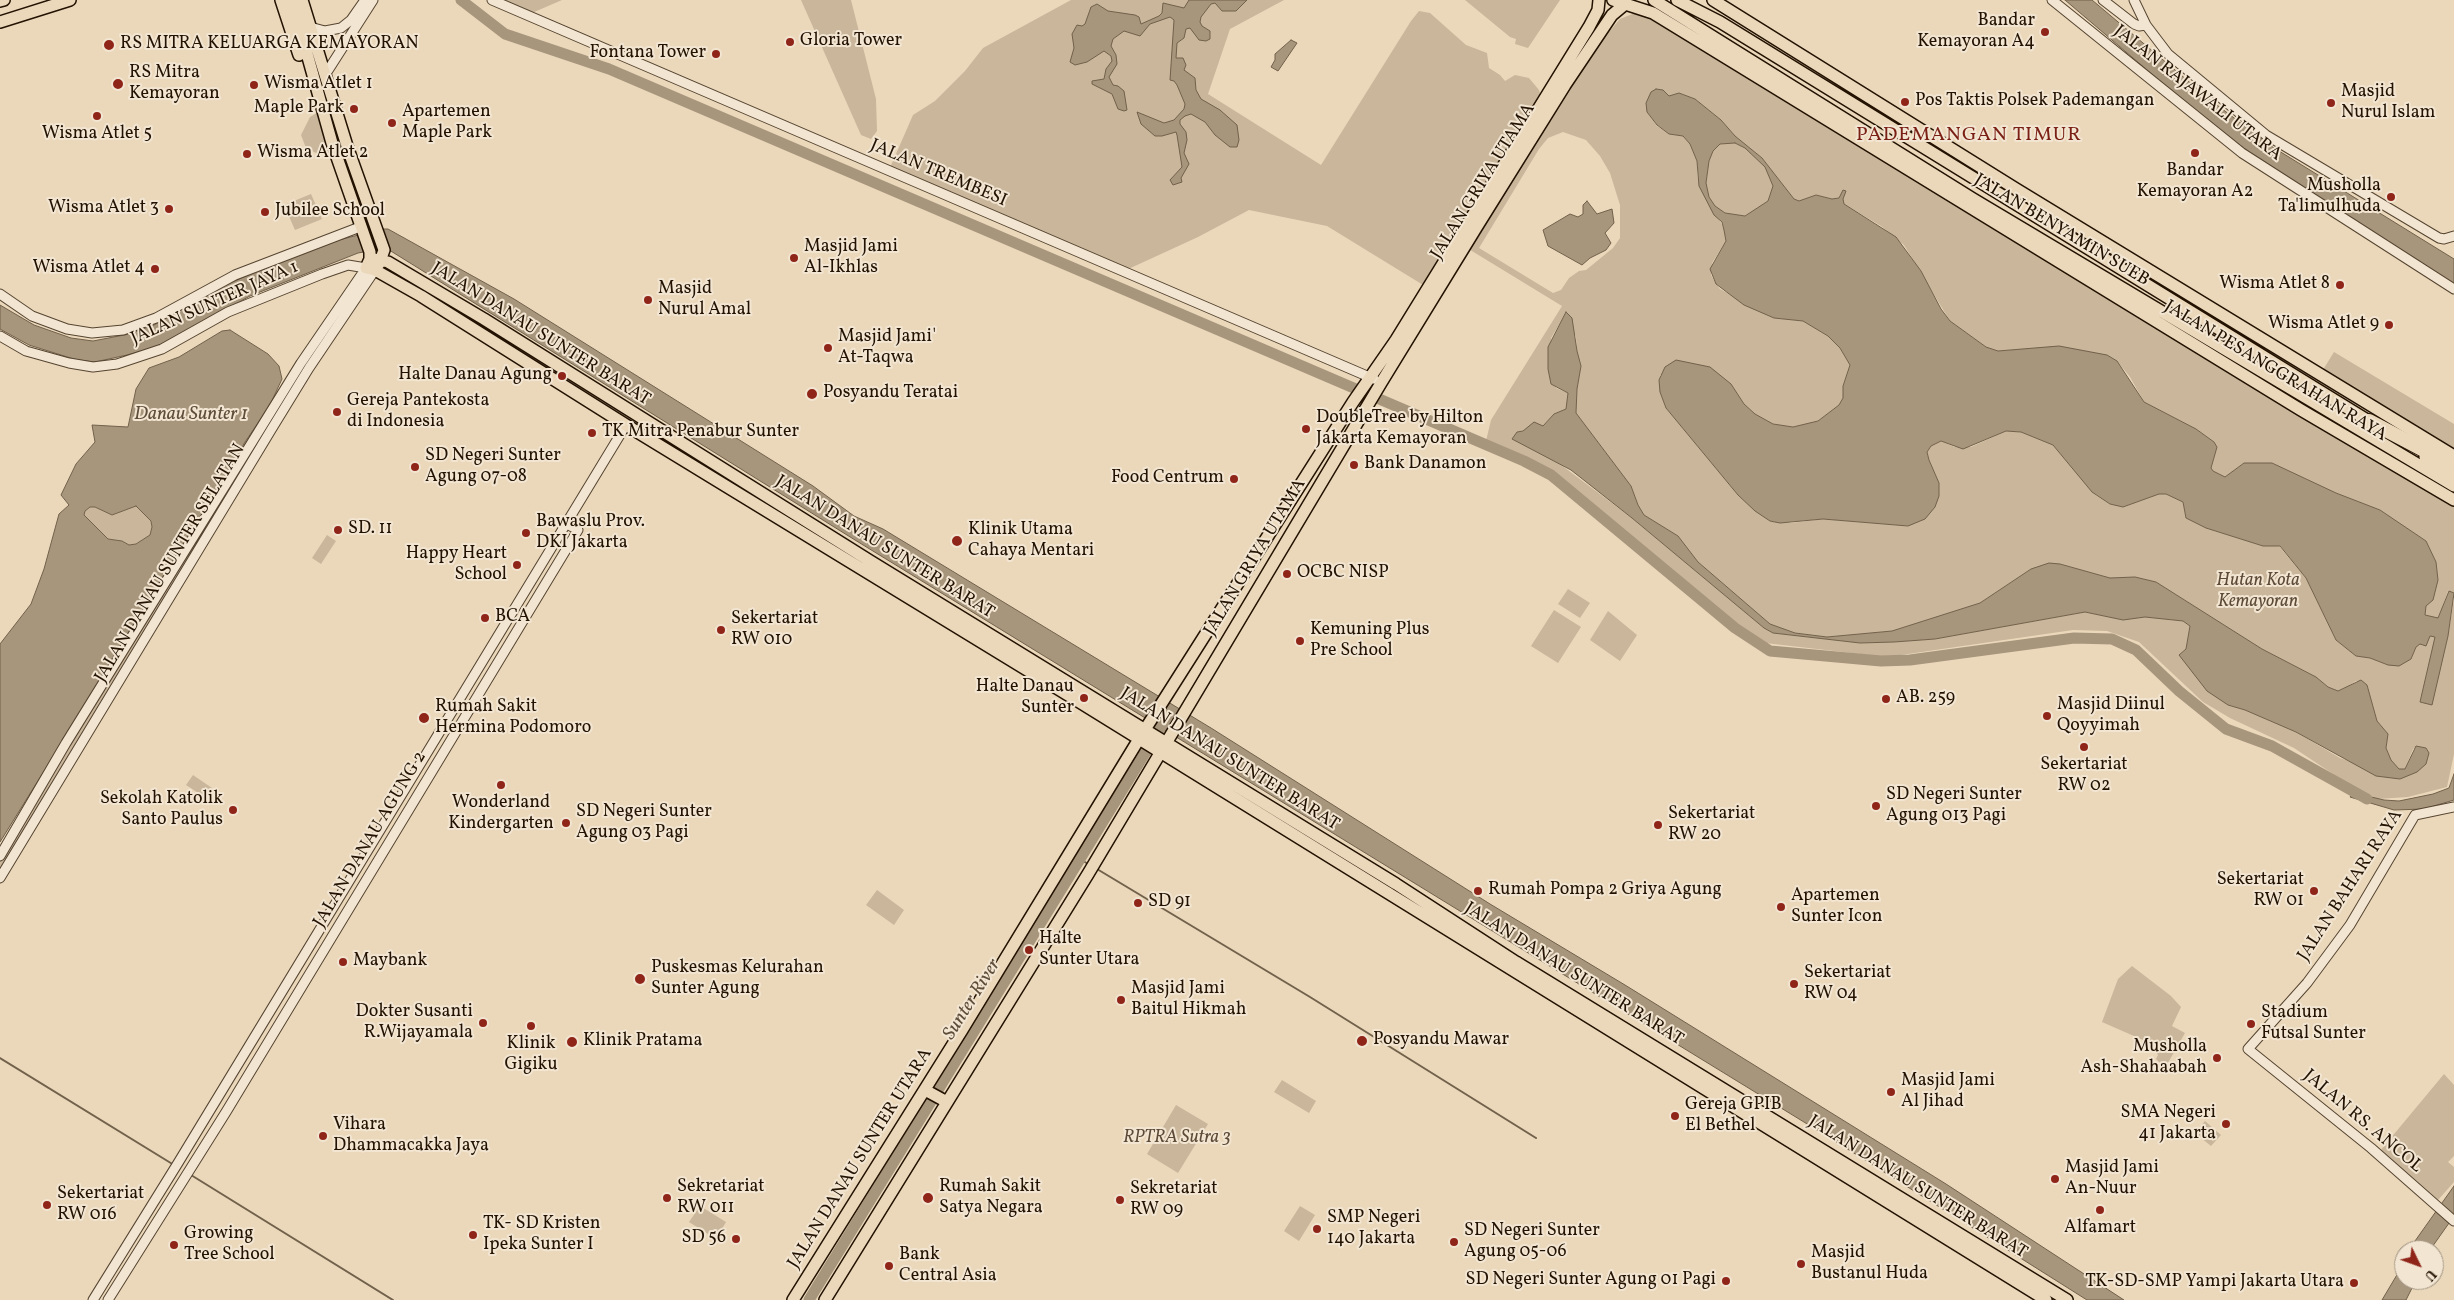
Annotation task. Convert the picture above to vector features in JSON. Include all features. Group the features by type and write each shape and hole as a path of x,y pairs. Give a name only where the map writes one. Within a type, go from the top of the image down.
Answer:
{"highway":[{"path":"2364,426 2454,466"}],"main road":[{"path":"0,2 4,0"},
{"path":"5,17 44,0"},
{"path":"5,17 70,0"},
{"path":"281,0 306,75 318,94"},
{"path":"292,0 318,94 372,260"},
{"path":"302,0 375,224 372,260"},
{"name":"JALAN GRIYA UTAMA","path":"1163,744 1368,404 1375,382 1596,15 1599,0"},
{"name":"JALAN PESANGGRAHAN RAYA","path":"1613,0 1624,5 1647,10 2300,410 2428,483 2454,500"},
{"name":"JALAN BENYAMIN SUEB","path":"1654,0 2006,219 2220,344 2454,476"},
{"name":"JALAN BENYAMIN SUEB","path":"1677,0 1720,22 2302,380 2364,426 2454,486"},
{"name":"JALAN PESANGGRAHAN RAYA","path":"1713,0 2169,283 2454,456"},
{"name":"JALAN GRIYA UTAMA","path":"1146,733 1164,699 1357,398 1375,382 1565,85 1612,15 1624,5"},
{"path":"1720,22 1745,20"},
{"path":"1694,25 1703,36 1702,43"},
{"path":"1809,108 1839,114"},
{"path":"1930,135 1959,168"},
{"path":"2006,219 2014,212 2016,204"},
{"name":"JALAN DANAU SUNTER BARAT","path":"372,260 626,425 1146,733"},
{"name":"JALAN DANAU SUNTER BARAT","path":"372,260 484,319 1146,733 1295,835 1514,966 1797,1141 2046,1300"},
{"path":"2135,276 2158,276"},
{"path":"2169,283 2182,305"},
{"path":"2096,285 2133,294"},
{"path":"2168,328 2220,344"},
{"path":"2302,380 2314,371"},
{"path":"2364,426 2428,483"},
{"name":"JALAN DANAU SUNTER UTARA","path":"793,1300 927,1091 1067,858 1146,733"},
{"path":"826,1300 945,1101 1088,874 1163,744"},
{"name":"JALAN DANAU SUNTER BARAT","path":"1163,744 1301,825 1514,966"},
{"path":"1295,835 1301,825"},
{"path":"927,1091 945,1101"},
{"name":"JALAN DANAU SUNTER BARAT","path":"1797,1141 2067,1300"}],"street":[{"path":"310,27 325,31 342,28 351,20 365,0"},
{"path":"325,75 373,0"},
{"name":"JALAN TREMBESI","path":"492,0 1375,382"},
{"name":"JALAN RAJAWALI UTARA","path":"2052,0 2242,153 2454,289"},
{"path":"2104,0 2134,24 2148,27"},
{"path":"2134,0 2148,27 2168,54 2266,135 2373,200 2444,239 2454,236"},
{"path":"0,294 32,316 67,329 92,333 123,330 156,318 235,274 361,230"},
{"name":"JALAN SUNTER JAYA 1","path":"0,336 26,351 68,363 93,367 117,364 162,349 236,309 343,266 372,260"},
{"name":"JALAN DANAU SUNTER SELATAN","path":"0,856 70,738 301,363 372,260"},
{"name":"JALAN DANAU SUNTER SELATAN","path":"0,878 309,368 372,260"},
{"name":"JALAN DANAU AGUNG 2","path":"93,1300 176,1167 626,425"},
{"name":"JALAN DANAU AGUNG 2","path":"108,1300 191,1169 578,530 565,527"},
{"name":"JALAN BAHARI RAYA","path":"2248,1049 2307,982 2350,925 2415,815 2454,807"},
{"name":"JALAN RS. ANCOL","path":"2248,1049 2376,1152 2453,1220"}],"green space":[{"path":"492,0 562,0 525,16"},
{"path":"801,0 851,0 876,99 877,131 871,139 861,135"},
{"path":"1071,0 1284,0 1230,29 1208,94 1321,165 1419,11 1430,13 1466,45 1487,53 1489,68 1500,75 1505,81 1515,75 1529,78 1539,90 1543,104 1428,288 1327,226 1249,210 1198,237 1124,271 889,170 913,115 935,101 965,71 983,48"},
{"path":"1465,0 1560,0 1528,48 1515,44 1516,39 1510,37"},
{"name":"Hutan Kota Kemayoran","path":"1635,13 1654,15 2454,505 2454,593 2448,591 2438,619 2425,615 2426,606 2438,580 2436,562 2426,541 2380,510 2336,493 2272,463 2244,463 2225,477 2213,471 2211,468 2217,447 2214,442 2196,429 2144,402 2130,377 2117,361 2107,355 2019,350 1998,351 1986,347 1950,321 1904,245 1881,226 1844,204 1842,199 1846,191 1839,198 1832,199 1816,195 1799,201 1794,199 1762,158 1695,99 1679,93 1669,96 1661,89 1656,89 1647,112 1657,126 1669,134 1683,136 1690,144 1697,161 1698,181 1725,230 1726,241 1712,263 1711,275 1716,284 1720,289 1774,318 1803,321 1828,336 1840,348 1850,365 1843,385 1843,398 1839,405 1818,421 1793,427 1773,424 1755,414 1744,404 1731,384 1660,375 1660,392 1666,408 1738,495 1770,521 1791,523 1823,519 1908,526 1939,483 1927,452 1931,446 1941,441 1955,447 1971,447 2006,431 2021,432 2053,445 2096,495 2110,504 2123,507 2159,494 2166,494 2183,502 2186,518 2206,528 2263,546 2279,546 2306,578 2336,640 2356,656 2370,658 2388,665 2411,659 2416,647 2430,636 2436,637 2420,702 2431,704 2448,636 2454,599 2454,754 2447,787 2408,797 2377,799 2351,786 2294,748 2230,718 2203,702 2139,642 2107,631 2073,630 1887,657 1765,643 1748,634 1556,475 1486,441 1491,420 1562,306 1467,248 1597,46 1620,19","holes":["1563,132 1586,140 1600,156 1610,173 1620,205 1620,238 1613,248 1586,270 1579,271 1569,278 1561,290 1553,293 1479,248 1539,149 1548,138","1566,313 1576,337 1581,366 1577,389 1576,413 1631,486 1644,515 1678,536 1698,562 1770,624 1795,633 1827,637 1892,631 1980,603 2031,569 2060,564 2110,578 2135,577 2156,582 2262,649 2316,677 2328,687 2338,691 2356,681 2367,685 2377,721 2388,734 2386,748 2391,760 2399,769 2405,769 2413,749 2417,746 2426,748 2429,753 2400,779 2340,758 2296,732 2245,710 2228,705 2179,655 2186,649 2190,626 2183,621 2145,617 2123,620 2085,612 1936,639 1860,643 1773,633 1764,628 1632,518 1517,432 1543,426 1554,414 1566,409 1568,393 1556,388 1551,338"]},
{"path":"317,113 323,116 331,143 318,154 306,148 301,135 310,117"},
{"path":"1735,143 1745,148 1765,167 1773,186 1768,201 1745,216 1725,213 1715,206 1709,197 1706,183 1709,161 1713,151 1720,144"},
{"path":"311,194 322,219 295,230 284,205"},
{"path":"358,279 366,283 0,878 0,856"},
{"path":"2334,352 2454,424 2454,453 2321,373"},
{"path":"136,506 151,521 152,527 150,535 136,544 129,545 122,541 108,539 84,515 85,510 90,507 95,507 112,515"},
{"path":"327,535 336,541 321,564 312,558"},
{"path":"1568,589 1590,603 1580,618 1558,604"},
{"path":"1554,610 1581,627 1558,663 1531,646"},
{"path":"1608,611 1637,635 1620,661 1590,640"},
{"path":"193,775 212,788 206,798 186,785"},
{"path":"877,890 904,910 894,925 866,905"},
{"path":"2132,966 2171,996 2181,1007 2172,1026 2185,1033 2165,1068 2156,1059 2158,1055 2154,1050 2148,1051 2143,1040 2102,1022 2118,979"},
{"path":"2444,1074 2454,1085 2454,1156 2448,1162 2454,1167 2454,1182 2438,1200 2380,1151"},
{"path":"1282,1080 1316,1101 1309,1113 1274,1092"},
{"name":"RPTRA Sutra 3","path":"1176,1105 1208,1124 1178,1173 1147,1154"},
{"path":"2205,1121 2221,1135 2211,1146 2195,1133"},
{"path":"700,1206 726,1222 716,1239 689,1222"},
{"path":"1300,1206 1315,1215 1299,1241 1284,1231"}],"water":[{"path":"1189,0 1247,0 1236,11 1222,11 1215,3 1211,4 1201,17 1200,22 1202,26 1210,31 1210,39 1206,41 1199,40 1190,28 1186,29 1184,38 1177,43 1176,58 1183,58 1186,65 1184,70 1195,78 1196,90 1201,99 1220,110 1237,125 1239,140 1237,147 1230,147 1215,135 1205,122 1191,114 1185,116 1180,120 1180,124 1186,132 1187,140 1184,153 1189,164 1181,178 1182,182 1173,185 1170,180 1182,167 1176,132 1155,136 1141,124 1137,112 1164,123 1174,120 1184,109 1185,104 1177,85 1174,81 1170,80 1174,20 1170,17 1150,24 1140,36 1124,31 1113,39 1111,46 1116,55 1117,64 1109,77 1113,85 1118,86 1124,91 1127,110 1124,111 1118,109 1112,94 1092,84 1092,81 1104,79 1106,69 1112,61 1111,56 1104,51 1087,62 1075,65 1070,62 1074,48 1072,34 1077,25 1082,26 1085,24 1091,7 1097,4 1108,11 1135,15 1139,17 1141,24 1159,16 1162,13 1163,3 1184,8"},
{"path":"2065,0 2092,0 2213,102 2271,146 2454,259 2454,286 2254,156 2187,104"},
{"path":"1291,40 1297,43 1278,71 1271,67 1275,60 1275,54"},
{"path":"1656,89 1663,90 1669,96 1679,93 1695,99 1762,158 1794,199 1799,201 1816,195 1832,199 1839,198 1843,190 1846,191 1843,199 1844,204 1896,237 1921,271 1941,309 1950,321 1986,347 1998,351 2059,346 2107,355 2117,361 2144,402 2196,429 2214,442 2217,447 2211,468 2213,471 2225,477 2244,463 2272,463 2336,493 2380,510 2426,541 2436,562 2438,580 2433,600 2426,606 2425,615 2438,618 2449,591 2454,593 2448,636 2432,705 2420,702 2435,637 2430,636 2426,646 2420,644 2416,647 2411,659 2399,666 2388,665 2370,658 2356,656 2336,640 2306,578 2280,546 2263,546 2206,528 2186,518 2183,502 2166,494 2159,494 2123,507 2110,504 2092,492 2053,445 2021,432 2006,431 1963,449 1941,441 1931,446 1927,452 1939,483 1939,496 1935,507 1925,519 1908,526 1823,519 1780,523 1770,521 1755,511 1738,495 1666,408 1660,392 1659,380 1665,367 1676,360 1710,367 1731,384 1744,404 1755,414 1773,424 1793,427 1818,421 1839,405 1843,398 1843,386 1850,365 1840,348 1828,336 1803,321 1774,318 1744,305 1716,284 1710,269 1726,241 1722,222 1714,215 1699,186 1697,161 1690,144 1683,136 1669,134 1657,125 1647,112 1646,103 1651,92","holes":["1735,143 1745,148 1765,167 1773,186 1768,201 1745,216 1725,213 1715,206 1709,197 1706,183 1709,161 1713,151 1720,144"]},
{"path":"1587,201 1597,214 1612,209 1614,223 1605,233 1611,243 1606,250 1590,258 1582,265 1548,246 1543,230 1570,214 1578,217 1583,214 1583,205"},
{"path":"388,229 514,299 813,486 854,516 883,529 1211,728 1490,904 1625,985 1946,1184 2124,1300 2087,1300 1830,1138 855,540 386,248 358,253 250,296 156,347 95,362 77,360 29,345 0,329 0,305 34,325 71,338 93,341 129,334 154,325 211,292 259,270 327,243"},
{"path":"1566,312 1572,318 1581,366 1577,389 1576,413 1631,486 1644,515 1678,536 1698,562 1770,624 1795,633 1827,637 1892,631 1980,603 2031,569 2049,563 2060,564 2110,578 2135,577 2156,582 2262,649 2316,677 2328,687 2338,691 2361,680 2367,685 2377,721 2388,734 2386,748 2391,760 2399,769 2405,769 2416,746 2426,748 2429,753 2426,764 2417,772 2400,779 2376,776 2296,732 2245,710 2228,705 2207,691 2179,655 2186,649 2190,626 2183,621 2145,617 2123,620 2085,612 1935,639 1860,643 1773,633 1764,628 1571,470 1512,439 1517,432 1523,431 1534,422 1543,426 1554,414 1566,409 1568,393 1551,384 1548,369 1548,347"},
{"name":"Danau Sunter 1","path":"230,330 268,354 279,366 282,379 269,407 245,442 198,523 0,842 0,644 31,604 44,569 59,514 69,505 61,495 76,464 95,442 92,425 128,427 136,389 149,368 179,357 222,331","holes":["136,506 151,521 150,535 136,544 129,545 122,541 108,539 84,515 85,511 90,507 95,507 112,515"]},
{"path":"2454,774 2454,800 2424,809 2394,810 2350,797 2355,790 2367,796 2399,801 2433,794 2449,788"},
{"path":"2454,1186 2454,1216 2437,1240 2416,1240"},
{"path":"2394,1280 2394,1290 2411,1290 2406,1300 2382,1300"}],"waterway":[{"path":"461,0 505,34 609,69 1524,461 1551,475 1735,628 1770,651 1881,661 1910,660 2074,638 2112,639 2136,650 2179,691 2226,729 2272,746 2367,799"},
{"name":"Sunter River","path":"809,1300 1166,719"},
{"path":"1080,859 1088,864"},
{"path":"1097,869 1310,997 1536,1138"},
{"path":"0,1058 174,1165"},
{"path":"191,1175 393,1300"}],"place":[{"name":"Bandar Kemayoran A4","path":"2045,32"},
{"name":"Gloria Tower","path":"790,42"},
{"name":"RS MITRA KELUARGA KEMAYORAN","path":"109,45"},
{"name":"Fontana Tower","path":"716,54"},
{"name":"RS Mitra Kemayoran","path":"118,84"},
{"name":"Wisma Atlet 1","path":"254,85"},
{"name":"Pos Taktis Polsek Pademangan","path":"1905,102"},
{"name":"Masjid Nurul Islam","path":"2331,103"},
{"name":"Maple Park","path":"354,109"},
{"name":"Wisma Atlet 5","path":"97,116"},
{"name":"Apartemen Maple Park","path":"392,123"},
{"name":"Bandar Kemayoran A2","path":"2195,153"},
{"name":"Wisma Atlet 2","path":"247,154"},
{"name":"Musholla Ta'limulhuda","path":"2391,197"},
{"name":"Wisma Atlet 3","path":"169,209"},
{"name":"Jubilee School","path":"265,212"},
{"name":"Masjid Jami Al-Ikhlas","path":"794,258"},
{"name":"Wisma Atlet 4","path":"155,269"},
{"name":"Wisma Atlet 8","path":"2340,285"},
{"name":"Masjid Nurul Amal","path":"648,300"},
{"name":"Wisma Atlet 9","path":"2389,325"},
{"name":"Masjid Jami' At-Taqwa","path":"828,348"},
{"name":"Halte Danau Agung","path":"562,376"},
{"name":"Posyandu Teratai","path":"812,394"},
{"name":"Gereja Pantekosta di Indonesia","path":"337,412"},
{"name":"DoubleTree by Hilton Jakarta Kemayoran","path":"1306,429"},
{"name":"TK Mitra Penabur Sunter","path":"592,433"},
{"name":"Bank Danamon","path":"1354,465"},
{"name":"SD Negeri Sunter Agung 07-08","path":"415,467"},
{"name":"Food Centrum","path":"1234,479"},
{"name":"SD. 11","path":"338,530"},
{"name":"Bawaslu Prov. DKI Jakarta","path":"526,533"},
{"name":"Klinik Utama Cahaya Mentari","path":"957,541"},
{"name":"Happy Heart School","path":"517,565"},
{"name":"OCBC NISP","path":"1287,574"},
{"name":"BCA","path":"485,618"},
{"name":"Sekertariat RW 010","path":"721,630"},
{"name":"Kemuning Plus Pre School","path":"1300,641"},
{"name":"Halte Danau Sunter","path":"1084,698"},
{"name":"AB. 259","path":"1886,699"},
{"name":"Masjid Diinul Qoyyimah","path":"2047,716"},
{"name":"Rumah Sakit Hermina Podomoro","path":"424,718"},
{"name":"Sekertariat RW 02","path":"2084,747"},
{"name":"Wonderland Kindergarten","path":"501,785"},
{"name":"SD Negeri Sunter Agung 013 Pagi","path":"1876,806"},
{"name":"Sekolah Katolik Santo Paulus","path":"233,810"},
{"name":"SD Negeri Sunter Agung 03 Pagi","path":"566,823"},
{"name":"Sekertariat RW 20","path":"1658,825"},
{"name":"Rumah Pompa 2 Griya Agung","path":"1478,891"},
{"name":"Sekertariat RW 01","path":"2314,891"},
{"name":"SD 91","path":"1138,903"},
{"name":"Apartemen Sunter Icon","path":"1781,907"},
{"name":"Halte Sunter Utara","path":"1029,950"},
{"name":"Maybank","path":"343,962"},
{"name":"Puskesmas Kelurahan Sunter Agung","path":"640,979"},
{"name":"Sekertariat RW 04","path":"1794,984"},
{"name":"Masjid Jami Baitul Hikmah","path":"1121,1000"},
{"name":"Dokter Susanti R.Wijayamala","path":"483,1023"},
{"name":"Stadium Futsal Sunter","path":"2251,1024"},
{"name":"Klinik Gigiku","path":"531,1026"},
{"name":"Posyandu Mawar","path":"1362,1041"},
{"name":"Klinik Pratama","path":"572,1042"},
{"name":"Musholla Ash-Shahaabah","path":"2217,1058"},
{"name":"Masjid Jami Al Jihad","path":"1891,1092"},
{"name":"Gereja GPIB El Bethel","path":"1675,1116"},
{"name":"SMA Negeri 41 Jakarta","path":"2226,1124"},
{"name":"Vihara Dhammacakka Jaya","path":"323,1136"},
{"name":"Masjid Jami An-Nuur","path":"2055,1179"},
{"name":"Sekretariat RW 011","path":"667,1198"},
{"name":"Rumah Sakit Satya Negara","path":"928,1198"},
{"name":"Sekretariat RW 09","path":"1120,1200"},
{"name":"Sekertariat RW 016","path":"47,1205"},
{"name":"Alfamart","path":"2100,1210"},
{"name":"SMP Negeri 140 Jakarta","path":"1317,1229"},
{"name":"TK- SD Kristen Ipeka Sunter I","path":"473,1235"},
{"name":"SD 56","path":"736,1239"},
{"name":"SD Negeri Sunter Agung 05-06","path":"1454,1242"},
{"name":"Growing Tree School","path":"174,1245"},
{"name":"Masjid Bustanul Huda","path":"1801,1264"},
{"name":"Bank Central Asia","path":"889,1266"},
{"name":"SD Negeri Sunter Agung 01 Pagi","path":"1726,1281"},
{"name":"TK-SD-SMP Yampi Jakarta Utara","path":"2354,1283"}],"district":[{"name":"PADEMANGAN TIMUR","path":"1969,136"}]}
